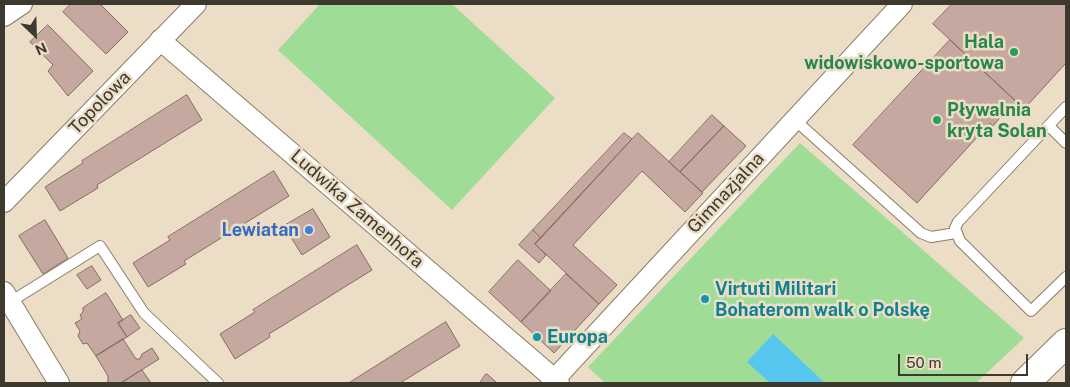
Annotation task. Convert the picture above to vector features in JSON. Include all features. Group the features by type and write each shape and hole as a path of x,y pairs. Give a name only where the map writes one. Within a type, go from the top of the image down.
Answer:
{"street":[{"path":"4,16 22,4"},
{"name":"Topolowa","path":"4,202 196,4"},
{"name":"Gimnazjalna","path":"555,382 902,4"},
{"name":"Ludwika Zamenhofa","path":"160,40 555,382"},
{"path":"7,297 59,383"},
{"path":"1033,381 1066,343"}],"lane":[{"path":"1066,107 958,222 956,233 965,247 1031,311 1066,279"},
{"path":"795,120 921,233 931,236 956,233"},
{"path":"1049,126 1066,143"},
{"path":"7,297 100,246 144,313 218,383"}],"green space":[{"path":"320,4 452,4 555,98 452,210 278,50"},
{"path":"800,143 1024,338 976,383 605,383 588,367"}],"water":[{"path":"773,334 825,383 770,383 747,362"}],"building":[{"path":"71,4 100,4 128,32 106,54 63,12"},
{"name":"Hala widowiskowo-sportowa","path":"952,4 1066,4 1066,63 1024,109 933,24"},
{"path":"48,25 93,71 68,96 48,71 53,65 30,42"},
{"name":"Pływalnia kryta Solan","path":"950,40 1019,104 1008,117 1004,113 993,126 990,123 917,203 853,145"},
{"path":"187,95 202,120 97,185 98,188 60,211 45,187 83,163 82,161"},
{"path":"712,115 724,126 680,172 669,162"},
{"path":"724,126 746,146 702,192 680,172"},
{"path":"624,133 632,139 541,238 533,230"},
{"path":"638,133 703,193 685,212 642,171 573,245 617,285 599,304 535,244"},
{"path":"274,171 289,196 184,261 186,264 148,287 133,263 170,240 168,237"},
{"path":"313,209 330,237 302,255 284,226"},
{"path":"45,220 68,258 43,274 19,236"},
{"path":"533,230 541,238 535,244 546,255 539,263 519,245"},
{"path":"357,245 372,270 269,334 270,337 235,359 220,334 255,312 253,310"},
{"path":"518,260 551,291 521,322 489,292"},
{"path":"92,266 101,280 87,289 77,275"},
{"path":"566,274 599,304 554,353 521,322"},
{"path":"106,293 123,320 118,323 127,337 96,356 87,343 83,344 78,336 80,331 75,323 82,319 80,315 83,312 83,308"},
{"path":"131,315 140,328 127,337 118,323"},
{"path":"446,322 460,346 400,383 349,383"},
{"path":"123,339 136,359 140,359 142,354 152,348 159,359 121,383 108,383 108,376 96,356"},
{"path":"142,370 151,383 121,383"},
{"path":"487,374 497,383 480,383"}],"place":[{"name":"Hala widowiskowo-sportowa","path":"1014,52"},
{"name":"Pływalnia kryta Solan","path":"937,120"},
{"name":"Lewiatan","path":"309,230"},
{"name":"Virtuti Militari Bohaterom walk o Polskę","path":"705,299"},
{"name":"Europa","path":"537,337"}]}
